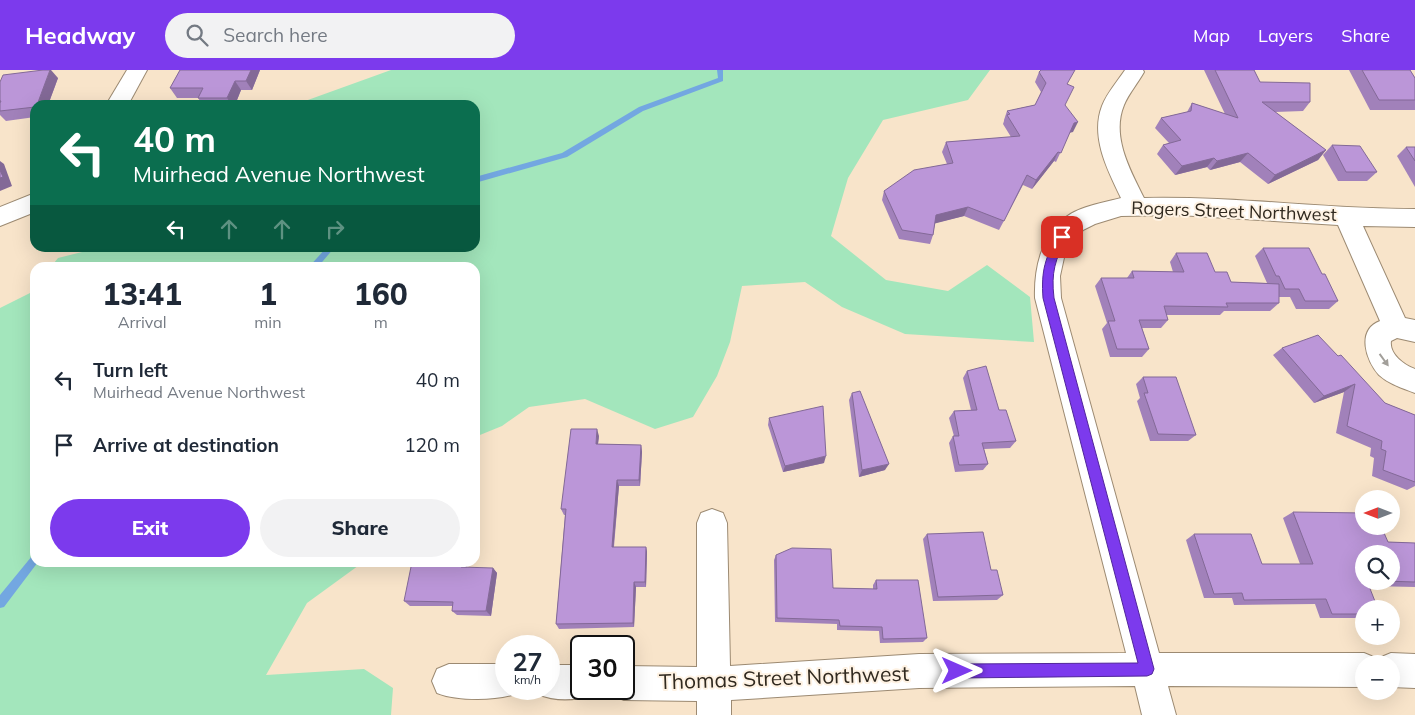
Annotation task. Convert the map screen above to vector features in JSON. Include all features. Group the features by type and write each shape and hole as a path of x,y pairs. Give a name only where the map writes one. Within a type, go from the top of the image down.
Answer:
{"street":[{"path":"120,100 137,70"},
{"path":"1134,72 1112,108 1108,127 1116,166 1137,207"},
{"path":"0,217 30,204"},
{"name":"Rogers Street Northwest","path":"1147,669 1048,298 1046,276 1053,252 1062,237 1074,224 1087,217 1121,207 1189,206 1346,216 1415,218"},
{"path":"1346,216 1405,329 1386,329 1376,340 1377,349 1388,366 1404,377 1415,381"},
{"path":"712,523 714,699"},
{"path":"1147,669 1159,715"},
{"name":"Thomas Street Northwest","path":"635,685 714,699 919,671 1355,670"},
{"path":"1400,670 1415,671"},
{"path":"449,681 495,681"}],"green space":[{"path":"391,70 990,70 968,100 883,120 848,178 831,236 886,280 948,291 987,265 1030,297 1034,342 905,334 842,307 805,282 742,286 730,342 717,376 693,417 655,429 585,399 529,407 502,426 480,435 480,262 55,262 58,258 82,252 480,252 480,100 308,100"},
{"path":"30,293 30,567 356,567 307,603 266,675 364,669 393,688 391,715 0,715 0,308"}],"building":[{"path":"50,70 39,100 30,100 30,108 0,111 0,82 3,75"},
{"path":"180,70 251,70 246,81 235,81 227,98 198,98 203,88 170,88"},
{"path":"1041,70 1075,70 1067,84 1074,87 1065,105 1078,122 1074,123 1061,153 1058,152 1036,180 1027,175 1004,221 968,207 936,215 933,235 902,230 884,191 914,170 953,163 946,142 1020,136 1007,115 1010,114 1007,111 1035,105 1046,83 1039,72"},
{"path":"1215,70 1254,70 1260,82 1310,83 1310,102 1262,102 1326,150 1275,175 1248,153 1217,161 1214,158 1182,166 1163,145 1181,140 1161,118 1191,111 1192,103 1238,118"},
{"path":"1362,70 1410,70 1415,78 1415,100 1379,100"},
{"path":"1332,145 1360,146 1377,172 1346,172"},
{"path":"1406,147 1415,147 1415,161"},
{"path":"1263,248 1309,248 1322,274 1325,274 1338,301 1305,301 1299,289 1285,289 1279,276 1276,276"},
{"path":"1176,253 1207,253 1215,272 1227,272 1231,282 1279,284 1279,303 1226,303 1228,307 1164,306 1168,320 1139,320 1149,349 1117,349 1108,321 1115,321 1101,278 1134,278 1132,271 1184,272"},
{"path":"1318,335 1338,356 1341,355 1385,403 1415,415 1415,482 1383,470 1386,451 1381,449 1382,441 1347,426 1355,384 1324,396 1282,348"},
{"path":"986,366 999,410 1006,410 1016,441 982,443 988,464 959,465 953,436 959,436 954,411 977,410 967,371"},
{"path":"1143,377 1176,377 1196,435 1158,434 1144,393 1148,393"},
{"path":"860,391 889,464 862,470 852,393"},
{"path":"823,406 826,456 785,466 769,418"},
{"path":"571,429 597,429 596,444 641,445 639,480 617,480 612,547 646,547 645,582 634,582 633,623 556,624 566,509 561,509"},
{"path":"1293,512 1355,513 1355,535 1385,535 1388,542 1415,543 1415,582 1400,582 1400,545 1355,545 1355,590 1371,590 1374,600 1355,600 1355,614 1332,614 1326,599 1244,600 1242,593 1214,594 1194,534 1251,534 1262,564 1313,564"},
{"path":"983,532 991,570 997,570 1003,595 938,597 927,534"},
{"path":"792,548 831,549 833,588 877,589 876,580 918,580 927,638 883,639 882,627 840,626 839,620 777,618 776,555"},
{"path":"411,567 493,568 486,611 452,611 453,602 404,601"}],"waterway":[{"path":"480,179 564,155 641,109 721,79 720,70"},
{"path":"317,262 326,252"},
{"path":"0,603 30,565"}],"route":[{"path":"957,671 1147,669 1048,298 1046,276 1053,252 1062,237"}]}
